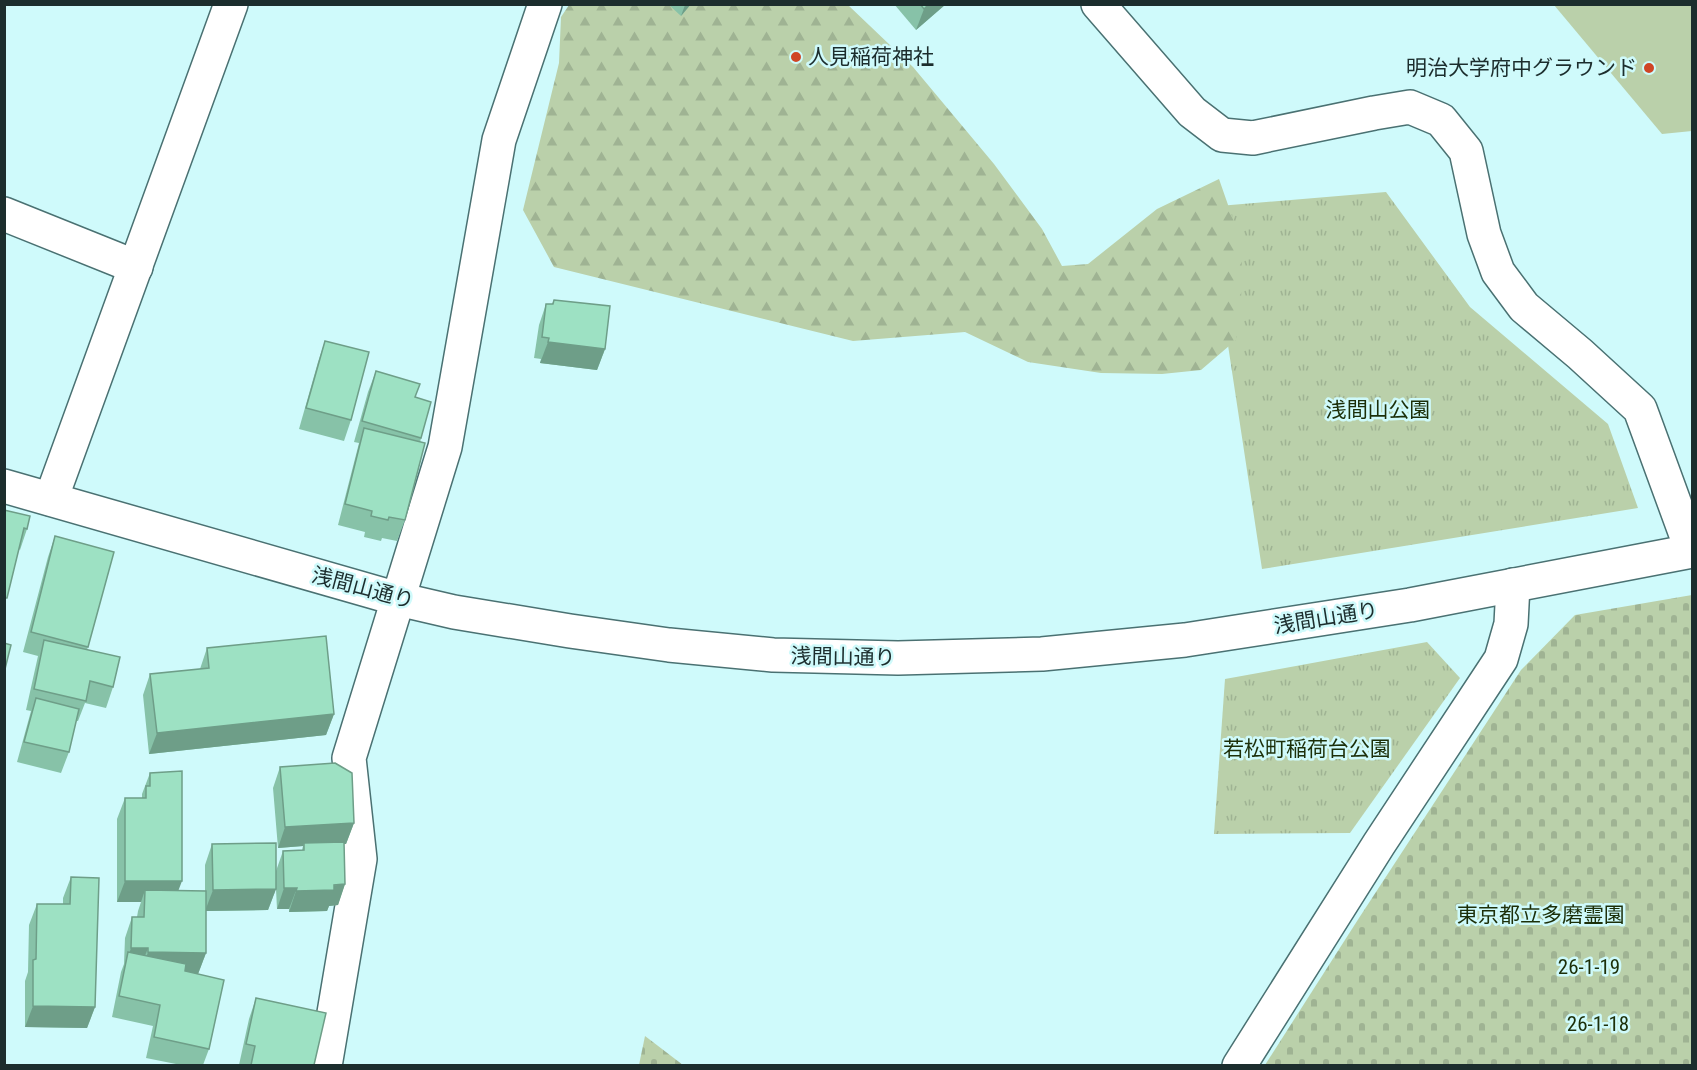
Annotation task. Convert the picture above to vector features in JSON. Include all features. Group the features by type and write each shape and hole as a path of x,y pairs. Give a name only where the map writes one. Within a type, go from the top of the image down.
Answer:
{"street":[{"path":"51,499 231,4"},
{"path":"325,1065 360,859 349,758 445,447 499,140 544,4"},
{"path":"1098,4 1192,112 1222,135 1253,138 1410,107 1441,120 1466,151 1484,234 1498,272 1524,307 1640,409 1692,551"},
{"path":"4,214 136,267"},
{"name":"浅間山通り","path":"4,486 398,600 454,612 558,629 669,645 773,655 898,658 1042,654 1185,640 1410,604 1692,551"},
{"path":"1239,1065 1379,844 1501,659 1511,624 1513,585"}],"green space":[{"path":"569,5 848,5 913,67 994,164 1042,229 1062,266 1088,264 1157,209 1219,179 1242,245 1241,308 1236,340 1201,370 1162,374 1101,373 1028,362 965,332 853,341 554,267 523,210 559,63 561,17"},
{"name":"明治大学府中グラウンド","path":"1554,5 1692,5 1692,131 1662,134"},
{"name":"浅間山公園","path":"1386,192 1470,307 1608,424 1638,508 1262,569 1207,207"},
{"name":"東京都立多磨霊園","path":"1692,595 1692,1065 1265,1065 1521,670 1575,615"},
{"name":"若松町稲荷台公園","path":"1427,642 1460,678 1350,833 1214,834 1225,679"},
{"path":"645,1036 683,1065 639,1065"}],"building":[{"path":"554,300 610,306 605,349 548,342 549,338 542,337 546,304 553,304"},
{"path":"325,341 369,352 351,420 306,408"},
{"path":"376,371 420,384 415,397 431,402 421,438 362,421"},
{"path":"364,428 425,443 405,520 389,517 388,520 371,516 372,511 345,504"},
{"path":"4,510 30,516 27,529 24,528 7,598 4,598"},
{"path":"55,536 114,552 88,647 31,632"},
{"path":"326,636 334,714 157,733 150,674 209,668 207,648"},
{"path":"44,640 120,657 113,687 90,681 86,701 34,689"},
{"path":"4,643 11,645 4,673"},
{"path":"36,698 79,709 69,752 24,742"},
{"path":"335,763 352,773 354,823 285,827 280,767"},
{"path":"182,771 182,881 125,881 125,798 146,798 146,786 150,786 150,773"},
{"path":"344,842 345,884 334,885 334,890 296,891 297,888 284,888 283,851 304,850 304,843"},
{"path":"276,843 276,889 213,890 212,844"},
{"path":"71,877 99,878 95,1007 33,1006 33,960 36,959 37,904 70,904"},
{"path":"145,890 206,891 206,953 148,952 148,948 131,948 132,917 144,917"},
{"path":"128,952 186,964 185,971 224,980 209,1049 154,1037 160,1005 119,996"},
{"path":"256,998 326,1013 314,1065 251,1065 255,1046 246,1044"}],"place":[{"name":"人見稲荷神社","path":"796,57"},
{"name":"明治大学府中グラウンド","path":"1649,68"}],"park label":[{"name":"26-1-19","path":"1589,967"},
{"name":"26-1-18","path":"1598,1024"}]}
